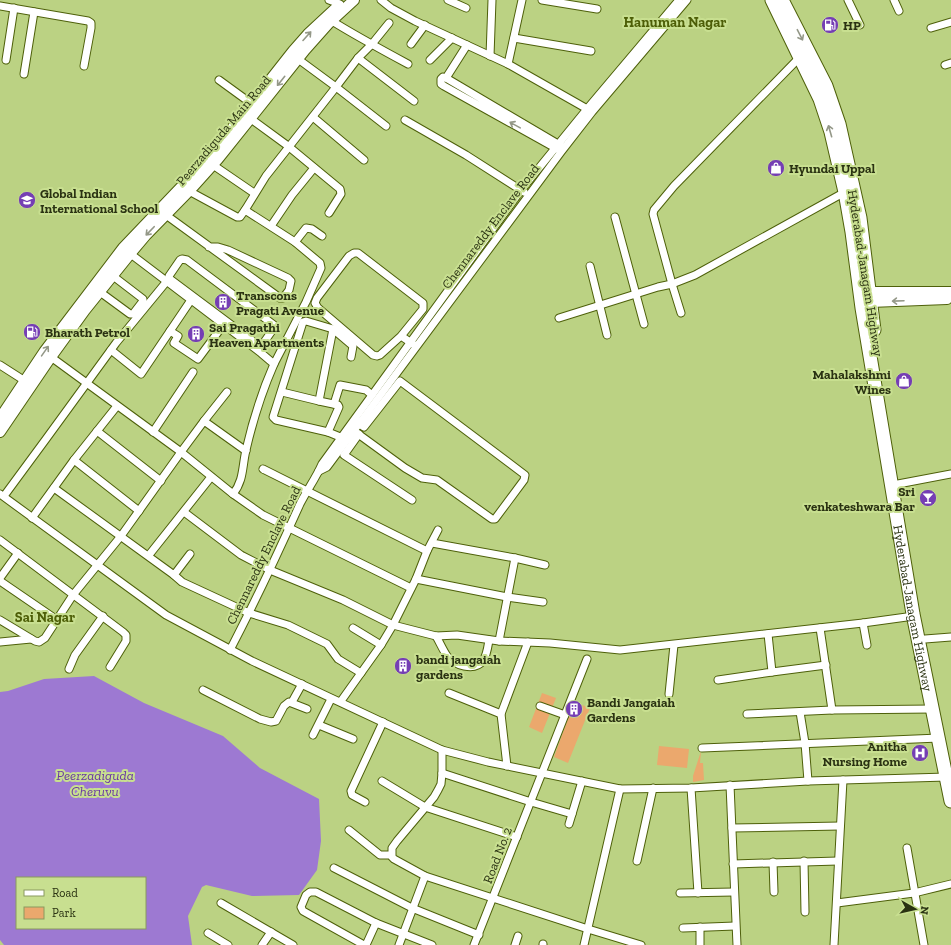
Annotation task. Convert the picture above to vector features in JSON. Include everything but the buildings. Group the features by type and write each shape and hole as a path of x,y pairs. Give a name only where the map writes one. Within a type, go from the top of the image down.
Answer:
{"highway":[{"name":"Hyderabad-Janagam Highway","path":"772,0 820,99 860,218 907,554"},
{"name":"Hyderabad-Janagam Highway","path":"782,0 826,86 839,124 846,176 845,192 863,315 907,554 938,738 949,773"},
{"name":"Hyderabad-Janagam Highway","path":"917,615 925,639 949,773 951,801"}],"street":[{"path":"329,0 346,3"},
{"path":"381,0 391,8 508,64 589,110"},
{"path":"448,0 466,8"},
{"path":"490,56 492,0"},
{"path":"508,64 522,0"},
{"path":"542,0 597,9"},
{"name":"Chennareddy Enclave Road","path":"230,650 307,491 319,471 327,467 344,438 354,431 393,371 524,192 679,0"},
{"name":"Chennareddy Enclave Road","path":"589,110 687,0"},
{"path":"848,0 860,24"},
{"path":"894,0 899,11"},
{"name":"Peerzadiguda Main Road","path":"0,418 16,401 113,276 126,251 190,191 346,3"},
{"name":"Peerzadiguda Main Road","path":"0,432 16,401 24,381 44,352 126,251 208,159 308,34 346,3"},
{"path":"0,6 88,21 91,23 84,66"},
{"path":"6,60 14,8"},
{"path":"24,74 34,12"},
{"path":"332,21 359,38 408,64"},
{"path":"931,28 951,22"},
{"path":"190,191 237,217 241,216 254,193 288,146 313,117 358,58 389,23"},
{"path":"411,44 425,25"},
{"path":"430,60 452,38"},
{"path":"514,38 591,51"},
{"path":"467,45 446,78 442,78 441,84 456,88 560,148"},
{"path":"681,313 653,214 654,210 674,186 800,57"},
{"path":"358,58 414,101"},
{"path":"298,59 386,126"},
{"path":"219,80 252,104"},
{"path":"313,117 364,160"},
{"path":"251,118 340,189 341,191 329,213"},
{"path":"405,120 466,155 524,192"},
{"path":"213,165 254,193"},
{"path":"271,226 292,195 314,168"},
{"path":"559,318 672,284 695,275 845,192"},
{"path":"233,494 239,486 246,451 254,423 274,364 303,309 321,268 320,263 295,242 245,210"},
{"path":"166,215 209,247 280,298 283,298 288,290 291,281 288,278 228,250 218,247 209,247"},
{"path":"615,217 644,324"},
{"path":"295,242 306,228 312,229 322,236"},
{"path":"126,251 168,278 170,279 260,346 274,328 274,325 187,260 180,260 168,278 111,350 2,495 166,615 230,650 331,699 341,701 442,750 488,762 620,789 691,788 949,773"},
{"path":"354,253 358,253 423,303 423,309 401,336 380,356 373,355 318,308 315,303 317,298 349,256 354,253"},
{"path":"590,266 607,335"},
{"path":"100,292 130,314 134,313 143,299 113,276"},
{"path":"168,278 191,300 261,352 274,364"},
{"path":"870,297 951,292"},
{"path":"870,297 951,298"},
{"path":"111,350 141,374 191,300"},
{"path":"344,438 328,432 274,419 303,322 306,321 333,329 353,346 351,357"},
{"path":"170,331 178,336 174,343 198,359 224,324"},
{"path":"319,400 333,329"},
{"path":"401,336 413,344"},
{"path":"51,357 181,452 263,516 411,588"},
{"path":"0,365 24,381"},
{"name":"Chennareddy Enclave Road","path":"359,423 372,396 393,371"},
{"path":"153,432 193,372"},
{"path":"359,423 400,381 525,475 524,480 495,518 492,519 437,480 422,478 405,468 354,431 344,455 412,500"},
{"path":"334,404 340,385 366,390 372,396"},
{"path":"0,620 31,639 39,642 45,638 73,595 121,536 181,452 227,392"},
{"path":"282,392 319,400 339,407 328,432"},
{"path":"32,518 74,460 117,406"},
{"path":"204,422 246,451"},
{"path":"97,431 161,481"},
{"path":"74,460 139,511"},
{"path":"263,469 427,552"},
{"path":"898,484 951,474"},
{"path":"148,555 212,477"},
{"path":"54,488 148,555 182,582 249,613 288,625 327,644 338,658 361,674"},
{"path":"184,512 241,555 270,570 343,600 394,625 436,636 457,635 499,641 620,650 863,623 917,615"},
{"path":"341,701 394,625 438,530"},
{"path":"0,540 123,632 126,638 110,667"},
{"path":"432,543 545,565"},
{"path":"0,578 18,553"},
{"path":"174,575 190,554"},
{"path":"499,641 515,558"},
{"path":"416,579 507,597 543,602"},
{"path":"0,581 57,620"},
{"path":"69,670 75,655 103,616"},
{"path":"863,623 866,645"},
{"path":"353,628 381,645"},
{"path":"820,628 832,710"},
{"path":"768,634 772,672"},
{"path":"436,636 447,656 462,666 470,667 476,666 483,660 486,655 489,640"},
{"path":"925,639 951,637"},
{"path":"0,642 31,639"},
{"path":"507,766 501,714 528,642"},
{"path":"669,694 674,645"},
{"name":"Road No. 2","path":"474,945 587,659"},
{"path":"718,680 826,665"},
{"path":"292,702 302,684"},
{"path":"203,690 271,722 276,721 286,703 292,702 307,709"},
{"path":"449,693 501,714"},
{"path":"314,735 331,699"},
{"path":"540,706 565,715"},
{"path":"747,714 832,710 933,709"},
{"path":"800,712 805,743 808,781"},
{"path":"365,802 352,795 350,791 383,722"},
{"path":"319,724 353,739"},
{"path":"702,748 938,738"},
{"path":"442,750 441,784 425,807 396,841 392,848 391,855 394,859 425,876 641,945"},
{"path":"442,773 572,814"},
{"path":"834,945 843,780"},
{"path":"382,781 425,807 517,837"},
{"path":"569,824 582,781"},
{"path":"730,785 736,945"},
{"path":"637,861 653,788"},
{"path":"691,788 698,893"},
{"path":"584,945 620,789"},
{"path":"732,828 840,826"},
{"path":"349,830 380,855 391,855"},
{"path":"907,848 924,945"},
{"path":"804,861 805,912"},
{"path":"733,864 838,861"},
{"path":"773,862 774,892"},
{"path":"334,868 412,908 479,935"},
{"path":"399,945 425,876"},
{"path":"837,903 914,893 951,884"},
{"path":"376,923 365,945 303,911 301,907 306,895 310,892 316,892 376,923 432,945"},
{"path":"680,892 734,892"},
{"path":"221,903 293,945"},
{"path":"683,928 735,926"},
{"path":"700,928 700,945"},
{"path":"262,945 271,932"},
{"path":"208,934 228,945"},
{"path":"515,945 518,936"}],"green space":[{"path":"542,693 556,698 542,733 529,727"},
{"path":"574,702 590,708 568,763 554,757"},
{"path":"659,746 689,749 687,768 657,765"},
{"path":"701,751 700,763 703,763 704,780 693,782 693,776"}],"water":[{"name":"Peerzadiguda Cheruvu","path":"94,676 144,703 223,736 260,768 319,799 321,841 317,870 299,895 252,896 206,885 202,887 188,916 192,945 4,945 0,940 0,692 8,691 44,679"}],"place":[{"name":"HP","path":"830,25"},
{"name":"Hyundai Uppal","path":"776,168"},
{"name":"Global Indian International School","path":"27,200"},
{"name":"Transcons Pragati Avenue","path":"223,302"},
{"name":"Bharath Petrol","path":"32,332"},
{"name":"Sai Pragathi Heaven Apartments","path":"196,334"},
{"name":"Mahalakshmi Wines","path":"904,381"},
{"name":"Sri venkateshwara Bar","path":"928,498"},
{"name":"bandi jangaiah gardens","path":"403,666"},
{"name":"Bandi Jangaiah Gardens","path":"574,709"},
{"name":"Anitha Nursing Home","path":"920,753"}],"district":[{"name":"Hanuman Nagar","path":"675,22"},
{"name":"Sai Nagar","path":"45,617"}]}
